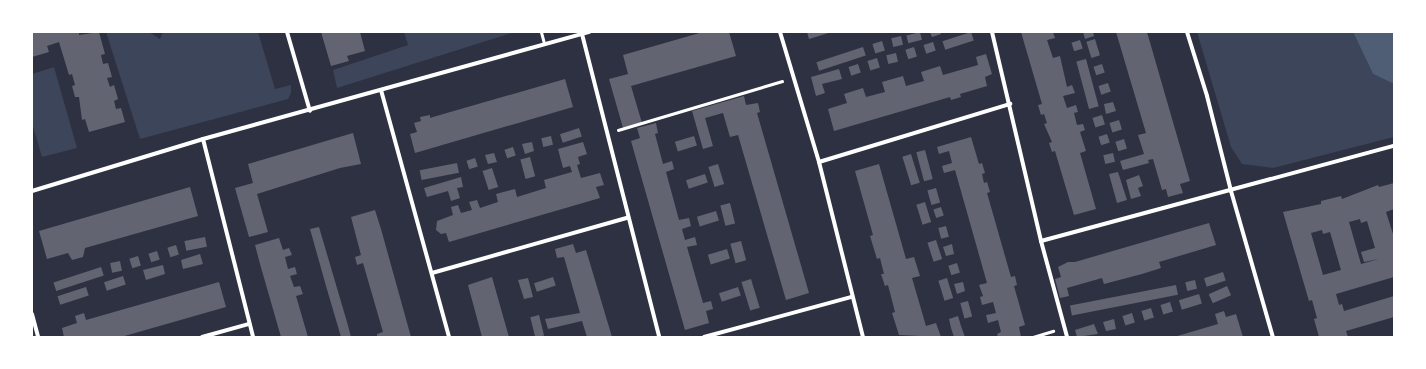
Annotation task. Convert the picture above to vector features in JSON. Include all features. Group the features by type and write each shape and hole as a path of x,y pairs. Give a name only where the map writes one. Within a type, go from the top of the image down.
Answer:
{"street":[{"path":"287,32 310,112"},
{"path":"32,191 203,139 310,112 380,90 544,43 589,32"},
{"path":"780,32 819,162 851,297 863,337"},
{"path":"992,32 1041,240 1067,337"},
{"path":"1187,32 1207,96 1231,191 1273,337"},
{"path":"582,34 627,218 659,337"},
{"path":"380,90 449,337"},
{"path":"819,162 1010,104"},
{"path":"203,139 253,337"},
{"path":"1041,240 1231,191 1394,146"},
{"path":"432,273 627,218"},
{"path":"704,337 851,297"},
{"path":"32,314 38,337"},
{"path":"202,337 249,324"}],"lane":[{"path":"541,32 544,43"}],"path":[{"path":"606,134 794,78"},
{"path":"1032,337 1064,328"}],"shaded area":[{"path":"106,32 149,32 160,39 163,32 258,32 275,89 291,85 291,93 288,99 140,139"},
{"path":"404,32 515,32 337,88 333,70 408,45"},
{"path":"1197,32 1353,32 1373,74 1394,84 1394,137 1273,168 1242,164 1231,147"},
{"path":"1353,32 1394,32 1394,84 1373,74"},
{"path":"54,67 77,148 42,157 32,123 32,74"}],"building":[{"path":"32,32 79,32 79,35 99,32 105,54 101,55 103,64 108,63 112,77 107,78 110,87 114,85 118,99 114,101 116,109 121,108 125,122 89,132 85,119 82,120 79,97 75,97 72,86 75,85 72,74 69,75 59,42 47,46 49,52 32,57"},
{"path":"321,32 360,32 365,51 347,56 349,61 331,66"},
{"path":"703,32 729,32 736,56 631,86 642,123 623,128 609,79 628,74 623,55"},
{"path":"807,32 832,32 809,39"},
{"path":"920,32 922,40 908,43 906,35"},
{"path":"930,32 940,32 941,34 932,37"},
{"path":"971,32 974,41 945,50 942,41"},
{"path":"1021,32 1053,32 1055,38 1047,40 1053,58 1060,56 1067,87 1072,85 1075,93 1063,96 1067,108 1076,105 1078,112 1074,113 1077,125 1083,124 1085,130 1080,132 1086,151 1080,153 1096,209 1074,215 1055,151 1052,152 1049,143 1052,142 1044,124 1047,123 1044,114 1041,115 1038,105 1042,104"},
{"path":"1083,32 1093,32 1094,36 1085,39"},
{"path":"1116,32 1147,32 1190,181 1180,184 1183,193 1168,197 1166,189 1162,190 1153,159 1148,160 1149,163 1123,170 1120,161 1144,154 1138,135 1146,133"},
{"path":"901,36 903,45 893,47 891,38"},
{"path":"1095,39 1100,55 1091,58 1086,42"},
{"path":"1080,40 1083,49 1074,51 1071,43"},
{"path":"882,41 885,51 875,53 872,44"},
{"path":"933,42 936,51 926,54 923,45"},
{"path":"863,47 866,56 819,71 816,62"},
{"path":"914,47 917,57 908,59 905,50"},
{"path":"896,53 898,62 888,64 886,55"},
{"path":"986,54 992,74 985,77 987,86 960,94 961,97 951,100 950,97 834,131 828,109 847,103 844,94 863,88 866,97 885,92 882,82 903,76 906,86 924,81 921,72 940,66 943,75 978,65 976,57"},
{"path":"877,58 880,68 870,70 867,61"},
{"path":"1086,59 1099,106 1089,109 1076,62"},
{"path":"858,64 861,73 851,76 848,67"},
{"path":"1102,64 1105,73 1096,75 1093,67"},
{"path":"839,69 842,79 822,84 825,93 816,96 811,77"},
{"path":"565,79 573,107 415,153 410,134 417,132 414,123 421,121 420,117 430,115 430,118"},
{"path":"1108,83 1111,92 1101,95 1098,86"},
{"path":"744,96 746,105 758,103 760,112 757,113 809,293 786,300 738,135 730,137 723,113 705,118 713,146 703,149 692,111"},
{"path":"1113,102 1116,111 1106,114 1104,104"},
{"path":"1102,115 1105,125 1095,127 1092,118"},
{"path":"1119,120 1122,130 1112,132 1109,123"},
{"path":"656,123 658,133 655,134 663,164 672,161 674,169 666,172 679,220 689,218 691,226 682,229 685,240 695,237 697,245 687,247 703,303 711,301 713,309 706,311 709,323 685,330 631,141 640,138 637,128"},
{"path":"579,128 582,137 563,143 560,134"},
{"path":"353,133 361,164 340,168 257,194 268,232 249,237 235,188 253,183 248,164"},
{"path":"1107,134 1110,143 1101,145 1098,137"},
{"path":"551,136 553,145 543,147 541,138"},
{"path":"694,136 697,146 678,151 675,142"},
{"path":"971,137 979,164 982,163 985,173 982,174 984,183 987,182 990,192 987,193 1011,277 1015,276 1017,285 1014,286 1025,325 1019,327 1021,337 998,337 997,334 1001,332 998,320 988,323 986,315 996,313 993,302 982,305 980,297 983,296 979,285 987,283 955,170 944,173 942,166 952,163 949,151 939,154 937,147"},
{"path":"1124,139 1127,149 1118,151 1115,142"},
{"path":"532,142 534,151 525,154 522,144"},
{"path":"583,142 587,154 578,157 580,164 577,165 581,178 600,173 604,185 596,187 600,198 449,242 446,233 441,234 436,230 437,221 453,215 451,207 458,205 461,213 472,210 469,202 477,200 480,208 498,202 496,194 515,189 517,197 546,188 544,180 572,172 570,166 563,168 558,149"},
{"path":"513,147 516,156 507,158 504,150"},
{"path":"925,150 933,179 924,181 916,152"},
{"path":"494,153 497,162 488,164 485,155"},
{"path":"1113,153 1115,162 1105,164 1103,155"},
{"path":"911,154 920,183 911,185 902,157"},
{"path":"530,157 535,176 526,179 520,160"},
{"path":"475,158 478,167 469,169 466,161"},
{"path":"457,163 459,173 422,180 420,170"},
{"path":"718,164 724,184 715,187 708,167"},
{"path":"879,164 906,259 914,257 920,276 912,278 926,326 936,323 941,337 899,335 892,313 895,312 888,285 885,286 881,274 884,274 880,258 877,259 870,236 873,235 855,171"},
{"path":"492,168 498,187 489,190 482,171"},
{"path":"1118,172 1127,200 1117,203 1109,174"},
{"path":"705,174 708,183 689,189 686,180"},
{"path":"1139,175 1143,186 1138,188 1141,196 1131,199 1126,180"},
{"path":"461,177 463,187 457,188 460,198 451,201 448,191 427,197 424,188"},
{"path":"1394,183 1394,209 1386,212 1394,237 1394,277 1336,294 1339,305 1342,304 1344,311 1394,296 1394,317 1346,331 1348,337 1319,337 1314,319 1317,318 1312,300 1309,301 1283,212 1321,204 1321,201 1341,196 1342,199 1378,185 1379,187","holes":["1360,219 1361,223 1367,221 1375,248 1361,252 1364,262 1379,259 1361,264 1349,222","1322,230 1323,234 1330,232 1341,270 1323,275 1311,233"]},
{"path":"190,187 198,216 85,248 83,257 72,260 68,253 47,259 39,231"},
{"path":"936,188 940,202 931,205 927,190"},
{"path":"925,202 931,222 923,225 916,205"},
{"path":"730,203 735,223 725,226 720,205"},
{"path":"941,207 944,216 936,218 933,209"},
{"path":"375,210 411,337 377,337 377,334 383,332 363,263 357,265 355,257 361,255 351,217"},
{"path":"716,211 719,221 700,226 697,217"},
{"path":"1209,223 1216,245 1159,262 1161,268 1142,274 1104,284 1102,278 1067,288 1069,296 1060,298 1055,279 1061,277 1058,267 1068,262 1075,262"},
{"path":"946,226 949,237 941,239 938,228"},
{"path":"319,227 351,337 341,337 326,286 310,229"},
{"path":"205,237 207,247 186,251 184,241"},
{"path":"279,238 283,250 289,248 292,255 285,257 288,269 295,267 297,274 290,276 294,287 300,286 303,294 296,296 308,337 281,337 255,245"},
{"path":"936,240 942,259 934,262 927,243"},
{"path":"741,241 746,260 736,263 730,244"},
{"path":"573,244 576,253 586,250 612,337 587,337 582,321 548,329 545,319 580,313 564,257 557,258 555,249"},
{"path":"952,244 954,254 946,256 943,247"},
{"path":"176,245 179,255 170,257 167,248"},
{"path":"727,249 730,259 711,264 708,255"},
{"path":"157,251 160,260 151,262 148,254"},
{"path":"200,254 203,264 183,269 181,260"},
{"path":"138,256 141,266 132,268 129,259"},
{"path":"120,261 122,271 112,273 110,263"},
{"path":"957,263 960,273 951,275 948,266"},
{"path":"163,265 165,274 146,280 143,270"},
{"path":"101,267 104,276 56,291 53,282"},
{"path":"1223,272 1226,281 1207,287 1204,278"},
{"path":"123,276 126,285 107,291 104,282"},
{"path":"492,277 509,337 482,337 468,285"},
{"path":"553,277 556,286 537,292 534,283"},
{"path":"528,278 533,297 524,299 518,280"},
{"path":"947,278 953,298 945,301 938,281"},
{"path":"751,279 760,308 750,311 741,282"},
{"path":"1195,280 1197,289 1187,291 1185,282"},
{"path":"219,282 226,307 121,337 64,337 62,328 77,323 75,316 84,313 86,320"},
{"path":"963,282 965,291 957,294 954,284"},
{"path":"1176,285 1178,295 1072,315 1070,306"},
{"path":"1227,286 1231,295 1213,303 1209,294"},
{"path":"86,287 89,296 60,305 57,296"},
{"path":"738,287 741,296 722,302 719,293"},
{"path":"1199,294 1202,304 1182,310 1179,300"},
{"path":"968,301 972,316 964,319 960,303"},
{"path":"1170,302 1173,312 1163,314 1160,305"},
{"path":"1151,308 1154,318 1144,320 1141,311"},
{"path":"1224,311 1226,317 1236,314 1243,337 1174,337 1218,324 1215,314"},
{"path":"1132,313 1135,323 1125,325 1122,316"},
{"path":"539,315 544,335 535,337 530,317"},
{"path":"958,316 965,337 954,337 951,328 949,319"},
{"path":"1114,319 1116,329 1106,331 1103,322"},
{"path":"1094,324 1098,334 1077,337 1075,330"}]}
